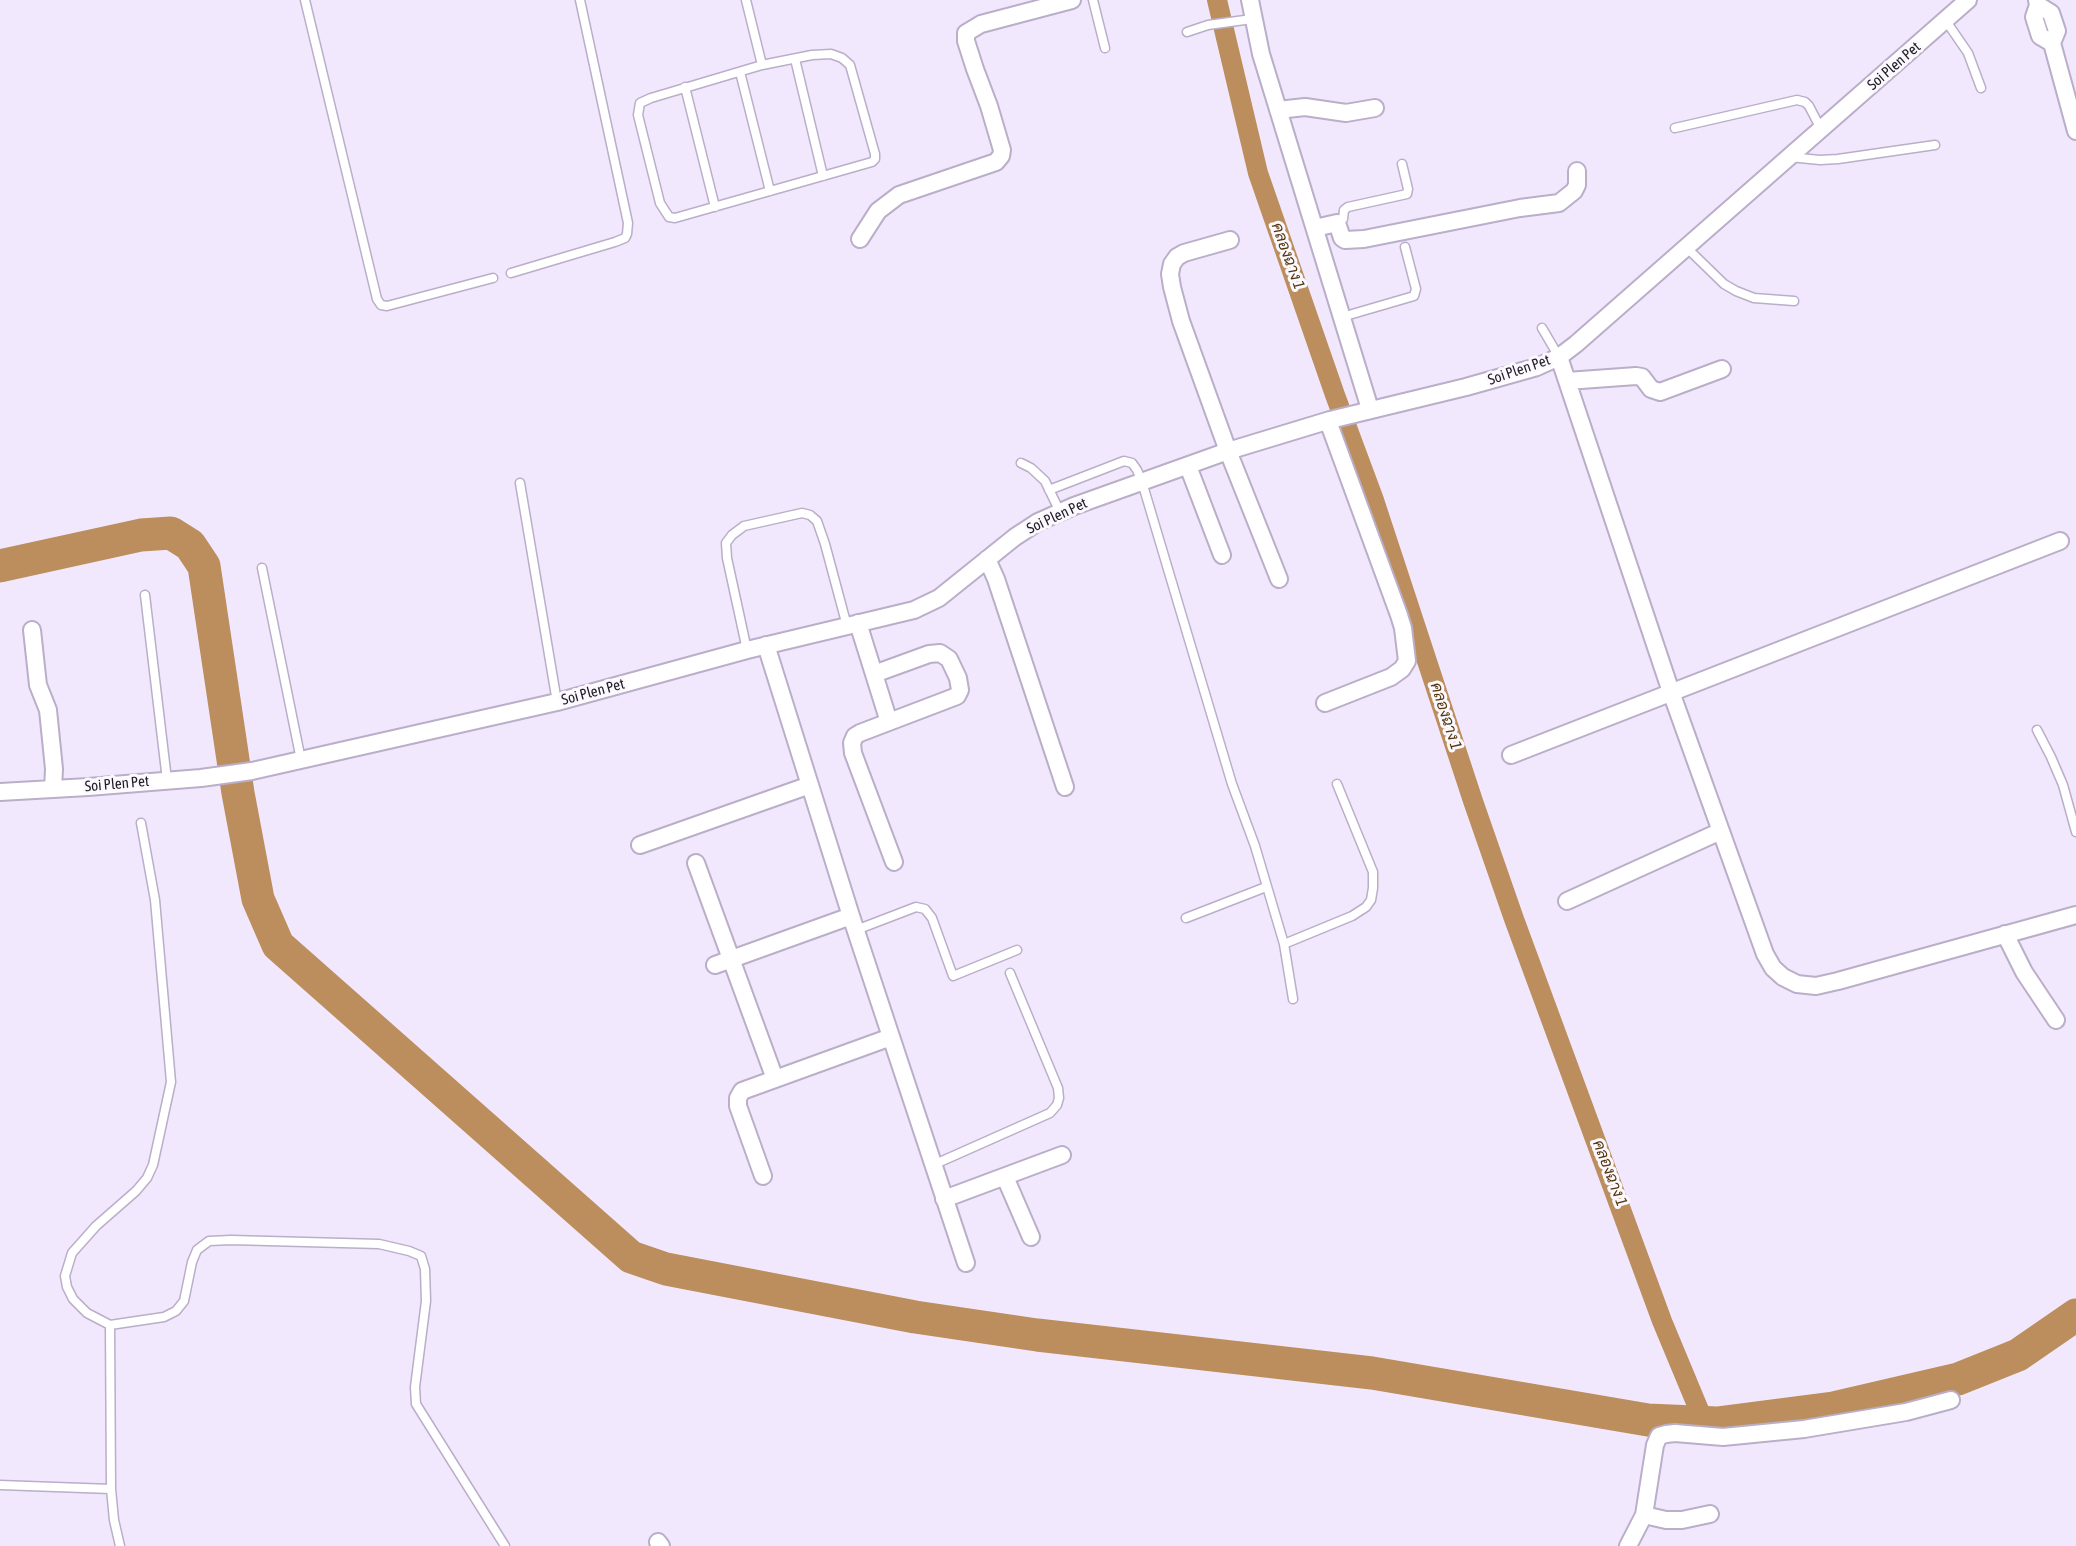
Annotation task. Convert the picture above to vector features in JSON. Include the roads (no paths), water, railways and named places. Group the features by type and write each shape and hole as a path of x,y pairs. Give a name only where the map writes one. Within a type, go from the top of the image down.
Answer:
{"street":[{"path":"860,239 878,212 899,195 996,162 1001,156 1002,150 966,41 966,33 981,24 1072,0"},
{"path":"1250,0 1247,20 1255,36 1370,409"},
{"name":"Soi Plen Pet","path":"0,792 201,778 252,771 557,702 766,645 914,610 939,598 1023,532 1060,512 1228,451 1370,409 1509,376 1537,367 1559,357 1576,344 1968,0"},
{"path":"2037,3 2034,17 2040,36 2052,43 2076,131"},
{"path":"1278,110 1305,107 1346,113 1375,108"},
{"path":"1315,228 1337,223 1342,238 1345,240 1364,239 1520,208 1559,203 1575,191 1577,171"},
{"path":"1230,240 1184,254 1172,264 1170,274 1181,321 1228,451 1279,579"},
{"path":"1559,357 1671,692 1765,954 1773,969 1797,984 1816,986 2005,934 2074,919"},
{"path":"1567,381 1636,376 1642,377 1651,389 1660,392 1722,369"},
{"path":"1325,703 1391,677 1402,669 1407,661 1399,615 1329,421"},
{"path":"1188,466 1222,555"},
{"path":"1511,755 2060,541"},
{"path":"987,559 996,579 1065,787"},
{"path":"852,625 874,674 889,722"},
{"path":"32,630 38,685 48,710 54,769 53,789"},
{"path":"766,645 854,923 966,1263"},
{"path":"874,674 929,654 940,653 949,659 958,678 960,690 957,696 860,733 855,736 852,743 853,753 894,862"},
{"path":"640,845 810,785"},
{"path":"1567,901 1721,831"},
{"path":"696,863 775,1079"},
{"path":"715,965 854,923"},
{"path":"2005,934 2024,972 2056,1020"},
{"path":"763,1176 738,1106 738,1098 742,1091 891,1037"},
{"path":"944,1199 1062,1155"},
{"path":"1005,1177 1031,1237"},
{"path":"1628,1546 1644,1515 1655,1445 1659,1437 1675,1432 1723,1437 1804,1429 1906,1412 1951,1400"},
{"path":"1644,1515 1666,1520 1682,1520 1710,1514"}],"lane":[{"path":"305,0 377,299 381,305 387,306 493,278"},
{"path":"511,273 615,242 625,238 627,234 628,223 580,0"},
{"path":"746,0 762,65"},
{"path":"1093,0 1105,48"},
{"path":"1187,32 1201,27 1247,20"},
{"path":"1946,21 1968,53 1981,88"},
{"path":"831,54 850,64 875,154 872,162 675,218 665,214 660,203 638,114 640,103 685,87 762,65 831,54"},
{"path":"795,58 823,176"},
{"path":"740,72 770,191"},
{"path":"685,87 715,207"},
{"path":"1676,128 1797,100 1809,106 1821,129"},
{"path":"1789,157 1838,159 1935,145"},
{"path":"1337,223 1343,219 1344,210 1348,207 1407,194 1408,189 1402,164"},
{"path":"1342,317 1414,296 1416,289 1405,247"},
{"path":"1687,248 1724,284 1736,291 1754,298 1794,301"},
{"path":"1542,328 1559,357"},
{"path":"1049,490 1128,461 1137,470 1232,784 1255,846 1284,944 1293,999"},
{"path":"1022,463 1038,473 1060,512"},
{"path":"520,483 557,702"},
{"path":"747,650 727,558 726,543 744,526 802,513 810,515 817,521 852,625"},
{"path":"262,568 301,760"},
{"path":"145,595 167,780"},
{"path":"2037,730 2063,785 2076,832"},
{"path":"1284,944 1352,916 1366,907 1371,900 1374,888 1373,872 1337,784"},
{"path":"141,822 156,900 171,1082 153,1165 147,1178 136,1191 96,1226 72,1253 65,1276 73,1299 87,1313 110,1325 164,1317 176,1311 184,1301 192,1262 197,1250 210,1241 379,1244 421,1256 425,1269 426,1300 415,1387 416,1404 505,1546"},
{"path":"1186,918 1266,887"},
{"path":"854,923 916,907 925,909 932,918 953,976 1017,950"},
{"path":"933,1165 1050,1113 1057,1105 1058,1088 1010,973"},
{"path":"110,1325 111,1489 114,1520 120,1546"},
{"path":"0,1485 111,1489"}],"waterway":[{"name":"คลองฉาง 1","path":"1217,0 1258,173 1374,500 1473,801 1662,1321 1704,1422"},
{"path":"0,566 141,535 171,533 190,545 204,566 238,793 258,899 278,945 631,1257 666,1269 915,1317 1037,1335 1372,1373 1648,1420 1717,1423 1833,1408 1958,1379 2018,1355 2076,1315"}]}
